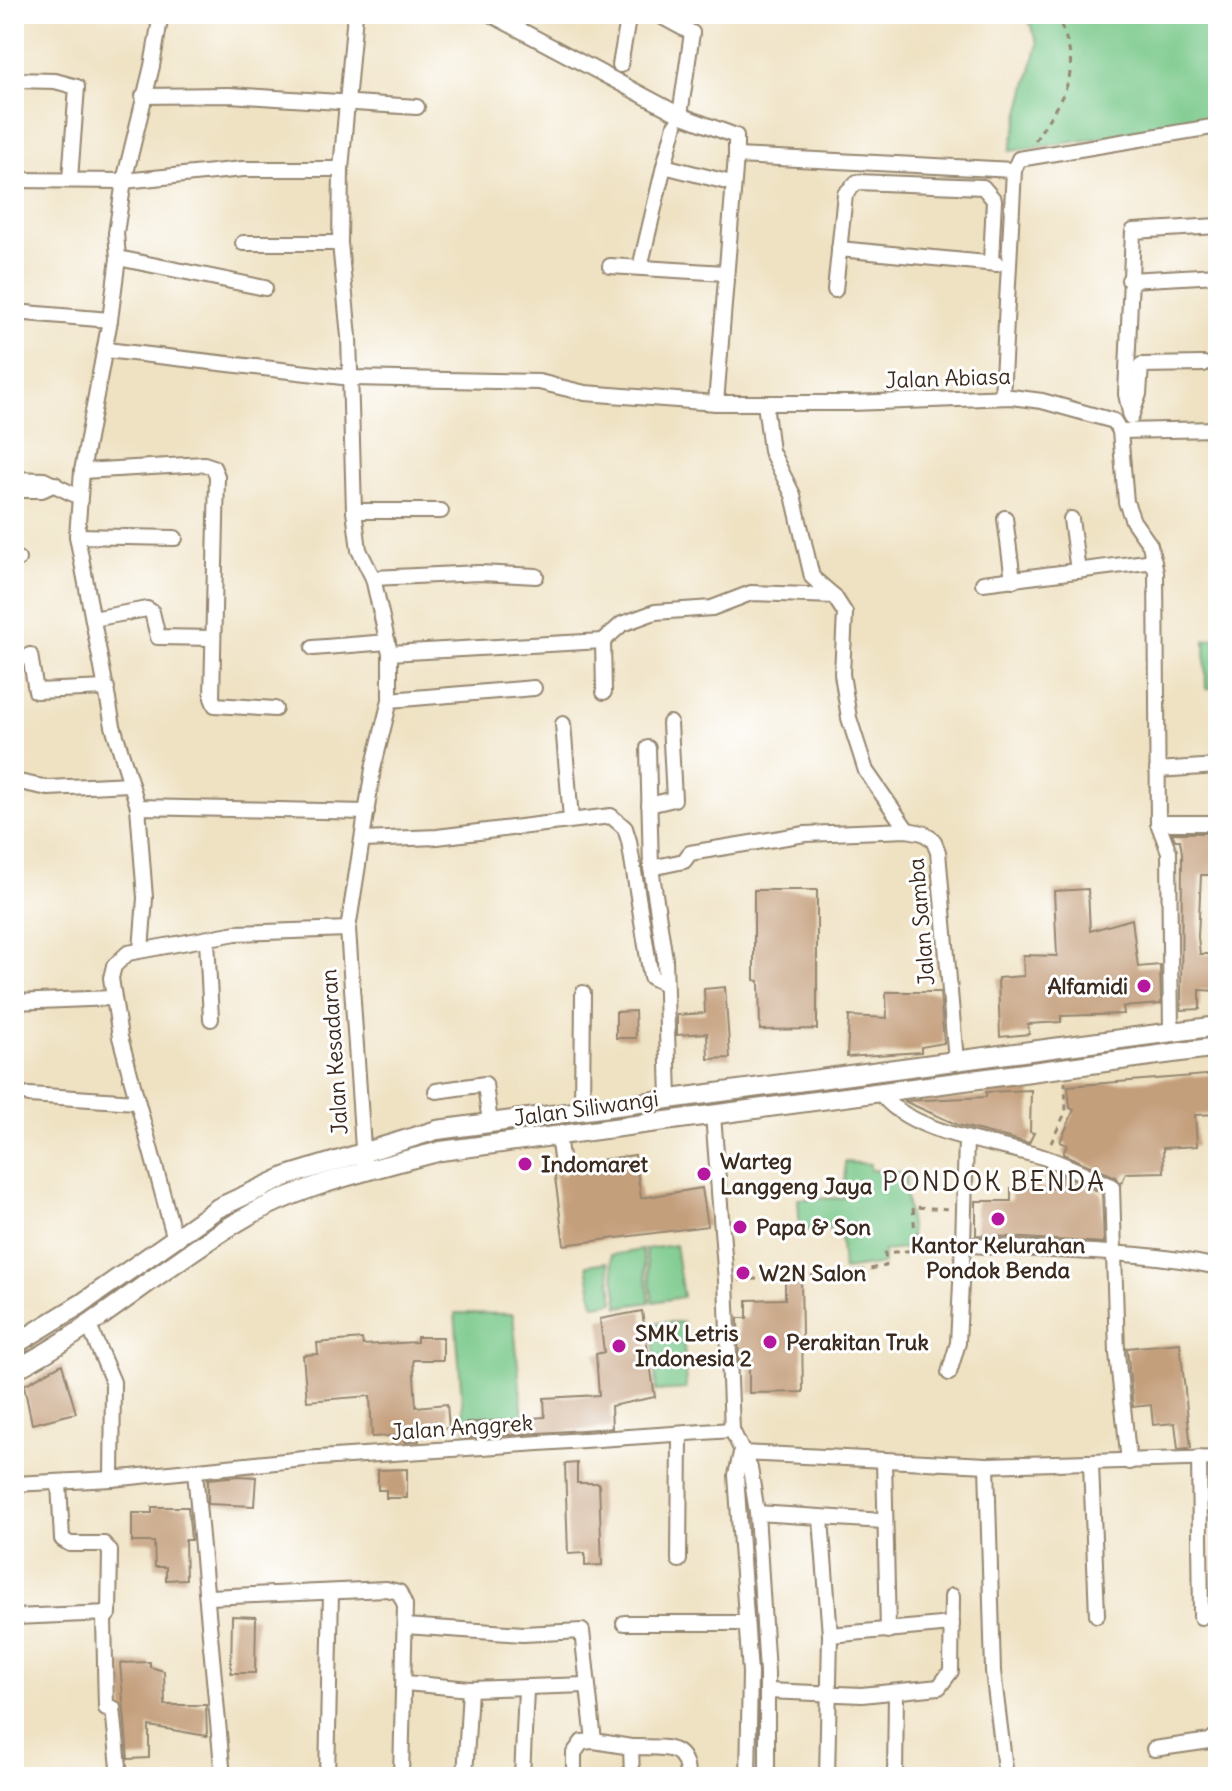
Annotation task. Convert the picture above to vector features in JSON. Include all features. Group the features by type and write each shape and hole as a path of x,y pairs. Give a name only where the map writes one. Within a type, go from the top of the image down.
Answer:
{"main road":[{"name":"Jalan Siliwangi","path":"14,1345 81,1304 218,1208 287,1176 363,1150 437,1130 1218,1026"},
{"name":"Jalan Siliwangi","path":"14,1370 89,1326 241,1219 293,1196 365,1171 441,1151 1218,1047"}],"street":[{"path":"141,950 145,898 138,807 107,688 77,536 82,471 110,320 118,258 116,233 124,181 161,14"},
{"name":"Jalan Kesadaran","path":"355,14 341,169 340,243 351,378 354,511 359,550 373,578 389,647 390,700 367,812 348,929 365,1171"},
{"path":"490,14 677,120 736,136 736,156 727,182 720,269 716,403"},
{"path":"620,65 629,14"},
{"path":"642,259 677,120 692,33 657,14"},
{"path":"14,80 55,81 77,87 70,179"},
{"path":"143,96 229,95 417,107"},
{"path":"1002,397 1014,170 1019,159 1218,126"},
{"path":"736,156 1014,170"},
{"path":"664,166 727,182"},
{"path":"14,180 124,181 243,169 341,169"},
{"path":"835,290 845,194 851,185 983,187 990,192 995,207 991,261"},
{"path":"1131,417 1126,394 1133,231 1218,226"},
{"path":"243,243 340,243"},
{"path":"839,249 991,261 1004,268 1008,275"},
{"path":"118,258 265,288"},
{"path":"610,266 720,269"},
{"path":"1129,280 1218,275"},
{"path":"14,312 110,320"},
{"name":"Jalan Abiasa","path":"106,350 351,378 539,382 585,393 716,403 1002,397 1042,401 1096,415 1114,421 1120,431"},
{"path":"1171,1033 1169,852 1158,823 1154,561 1150,545 1133,521 1126,502 1120,431 1131,417 1139,394 1141,365 1204,364"},
{"name":"Jalan Samba","path":"765,403 771,451 799,511 812,577 834,596 845,613 842,674 849,718 866,771 907,830 923,833 933,840 938,852 956,1061"},
{"path":"1120,431 1218,429"},
{"path":"82,471 204,464 213,467 217,476 212,698 215,705 275,709"},
{"path":"14,479 44,480 79,497"},
{"path":"14,490 42,490 55,484"},
{"path":"354,511 441,511"},
{"path":"1005,518 1013,580"},
{"path":"1071,519 1078,571"},
{"path":"77,536 175,538"},
{"path":"983,583 1154,561"},
{"path":"373,578 479,573 536,576"},
{"path":"313,648 603,641 638,616 712,608 751,593 834,596"},
{"path":"93,619 147,609 152,612 158,637 213,638"},
{"path":"603,641 604,692"},
{"path":"30,655 36,691 107,688"},
{"path":"390,700 534,688"},
{"path":"649,805 674,799 670,723"},
{"path":"563,724 571,819"},
{"path":"648,748 651,868 665,959 663,983 669,1099"},
{"path":"1157,770 1218,766"},
{"path":"14,781 48,788 130,784"},
{"path":"138,807 367,812"},
{"path":"363,840 437,837 506,826 611,816 625,828 651,977 663,983"},
{"path":"1158,823 1218,823"},
{"path":"651,868 684,861 690,853 805,834 907,830"},
{"path":"174,1236 136,1102 113,998 114,966 128,953 236,933 348,929"},
{"path":"207,940 211,1019"},
{"path":"14,971 15,1002 113,998"},
{"path":"582,1110 583,993"},
{"path":"436,1091 485,1084 490,1123"},
{"path":"880,1092 890,1107 966,1140 1044,1157 1112,1186 1117,1353 1129,1462"},
{"path":"29,1095 136,1102"},
{"path":"713,1115 726,1281 732,1430 750,1468 757,1513 767,1672 767,1777"},
{"path":"558,1135 562,1165"},
{"path":"949,1373 958,1343 966,1140"},
{"path":"963,1244 1031,1251 1160,1255 1218,1267"},
{"path":"89,1326 113,1382 112,1479"},
{"name":"Jalan Anggrek","path":"14,1484 112,1479 304,1459 732,1430"},
{"path":"679,1560 680,1435"},
{"path":"741,1453 987,1465 1218,1458"},
{"path":"741,1453 736,1475 750,1673 748,1777"},
{"path":"1199,1458 1201,1617"},
{"path":"884,1461 888,1631"},
{"path":"1091,1464 1097,1615"},
{"path":"987,1465 993,1671 1006,1777"},
{"path":"195,1471 209,1597 223,1777"},
{"path":"59,1483 62,1539 70,1544 104,1544 110,1551 109,1613 104,1619 106,1708 113,1708 120,1777"},
{"path":"757,1513 884,1521"},
{"path":"821,1519 830,1635 827,1777"},
{"path":"209,1597 386,1589 399,1592 405,1605 406,1683 401,1777"},
{"path":"327,1777 331,1592"},
{"path":"767,1691 830,1694 939,1687 948,1680 954,1651 952,1596"},
{"path":"14,1617 109,1613"},
{"path":"624,1623 746,1623"},
{"path":"830,1635 952,1624"},
{"path":"405,1626 523,1634 582,1631 594,1741"},
{"path":"750,1673 767,1672"},
{"path":"406,1683 526,1690 586,1685"},
{"path":"465,1777 470,1689"},
{"path":"522,1777 526,1690"},
{"path":"895,1777 896,1692"},
{"path":"1154,1749 1210,1741 1218,1734"},
{"path":"574,1777 574,1753 582,1742 594,1741 631,1747 664,1747 681,1754 687,1763 687,1777"},
{"path":"631,1747 632,1777"}],"path":[{"path":"1026,156 1067,88 1073,68 1071,52 1056,14"},
{"path":"1044,1157 1066,1111 1065,1082"},
{"path":"726,1281 843,1274 886,1266 885,1253 916,1250 913,1207 963,1209"}],"green space":[{"path":"1026,14 1218,14 1218,121 1010,151 1038,43"},
{"path":"1218,638 1218,688 1206,689 1205,640"},
{"path":"845,1162 870,1164 870,1170 907,1173 905,1191 913,1248 884,1251 884,1264 843,1270 840,1228 800,1231 798,1199 844,1198"},
{"path":"675,1245 683,1297 653,1302 645,1249"},
{"path":"642,1250 650,1302 619,1307 611,1255"},
{"path":"608,1262 614,1302 594,1305 587,1265"},
{"path":"455,1313 513,1314 523,1418 464,1423"},
{"path":"683,1322 686,1389 656,1391 653,1323"}],"building":[{"path":"1172,833 1218,833 1218,875 1201,875 1198,937 1200,954 1218,954 1218,991 1200,990 1200,1009 1181,1010 1182,853 1180,840 1175,840"},
{"path":"1088,889 1090,931 1132,919 1138,967 1160,965 1161,1004 1123,1007 1124,1014 1061,1016 1061,1022 1028,1024 1029,1034 1000,1037 998,978 1024,976 1023,955 1057,956 1054,891"},
{"path":"754,890 817,890 817,1029 760,1030 759,981 754,980"},
{"path":"725,987 730,1058 708,1059 707,1033 677,1035 677,1015 705,1013 704,989"},
{"path":"886,992 940,992 944,1043 921,1047 921,1052 847,1057 849,1016 887,1018"},
{"path":"635,1011 636,1038 616,1038 616,1012"},
{"path":"1218,1074 1218,1114 1195,1115 1197,1146 1163,1148 1164,1172 1126,1173 1121,1184 1116,1177 1063,1154 1067,1145 1060,1142 1074,1110 1070,1108 1068,1086"},
{"path":"1031,1090 1030,1132 1034,1133 1029,1143 958,1125 904,1101 986,1097 986,1092"},
{"path":"635,1155 641,1198 702,1188 708,1226 564,1245 554,1170 564,1175 572,1164"},
{"path":"1060,1174 1102,1193 1104,1243 976,1235 976,1201 1011,1201 1011,1188 1060,1188"},
{"name":"Perakitan Truk","path":"801,1278 803,1392 749,1393 749,1366 739,1367 738,1318 747,1318 747,1300 785,1299 785,1279"},
{"path":"642,1311 655,1397 611,1406 612,1428 465,1438 464,1423 545,1417 544,1398 599,1395 596,1354 604,1352 600,1319"},
{"path":"417,1337 443,1337 443,1360 413,1360 416,1407 447,1404 449,1428 418,1431 419,1441 405,1442 405,1435 372,1437 370,1396 307,1401 303,1355 318,1354 317,1343 362,1339 363,1345 417,1342"},
{"path":"1180,1343 1191,1448 1178,1449 1175,1423 1153,1425 1151,1405 1133,1407 1127,1348"},
{"path":"62,1364 76,1413 32,1424 24,1385"},
{"path":"577,1463 577,1483 599,1483 602,1565 585,1566 585,1553 568,1554 565,1464"},
{"path":"407,1469 407,1498 386,1498 386,1490 378,1490 378,1470"},
{"path":"256,1477 254,1506 208,1504 208,1479"},
{"path":"152,1507 188,1507 191,1540 185,1540 186,1579 166,1580 166,1567 155,1567 154,1542 132,1542 132,1513 152,1513"},
{"path":"232,1616 256,1617 255,1673 231,1673"},
{"path":"150,1662 150,1667 164,1671 165,1705 206,1705 207,1736 149,1726 149,1758 128,1759 120,1663"}],"waterway":[{"path":"758,1777 760,1687"}],"place":[{"name":"Alfamidi","path":"1144,986"},
{"name":"Indomaret","path":"525,1164"},
{"name":"Warteg Langgeng Jaya","path":"704,1174"},
{"name":"Kantor Kelurahan Pondok Benda","path":"998,1219"},
{"name":"Papa & Son","path":"740,1227"},
{"name":"W2N Salon","path":"743,1273"},
{"name":"Perakitan Truk","path":"770,1342"},
{"name":"SMK Letris Indonesia 2","path":"619,1346"}],"district":[{"name":"PONDOK BENDA","path":"994,1182"}]}
